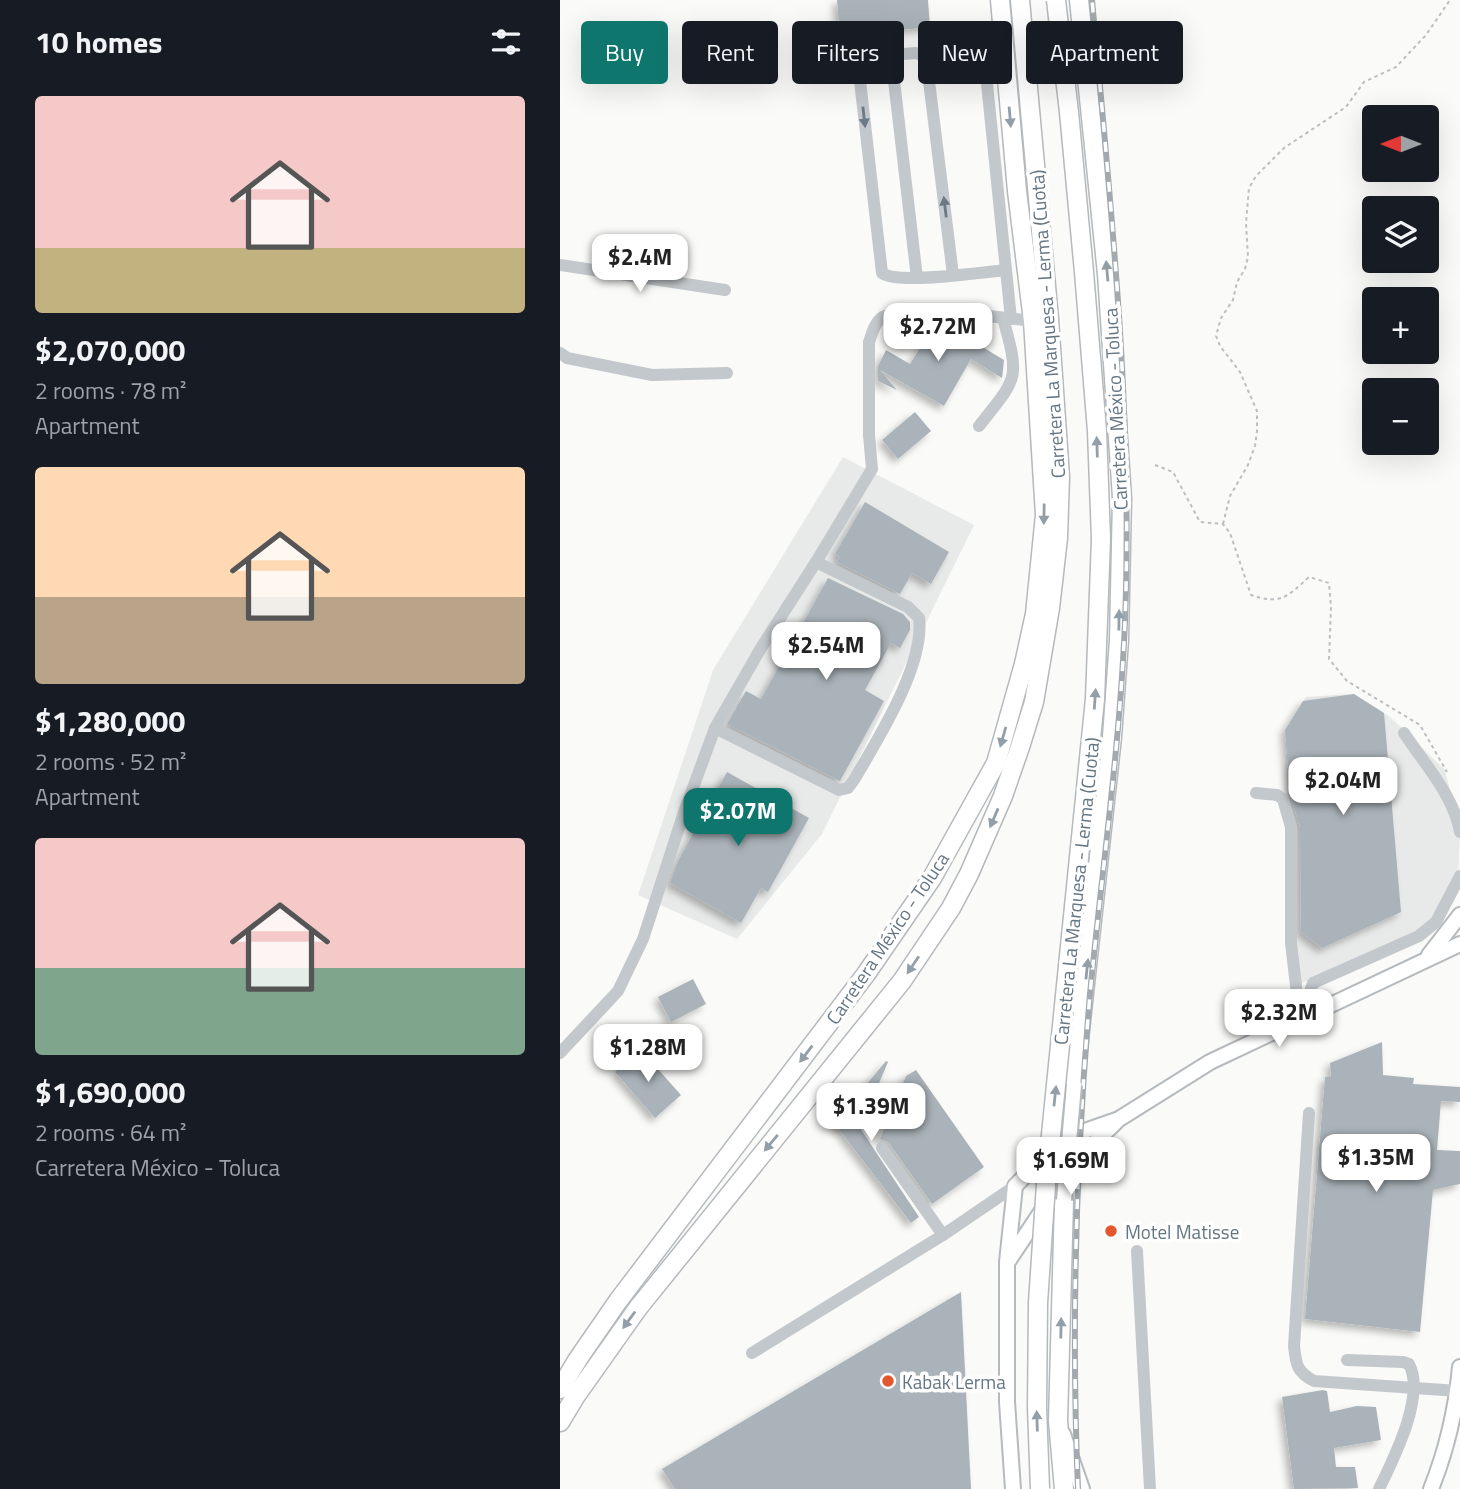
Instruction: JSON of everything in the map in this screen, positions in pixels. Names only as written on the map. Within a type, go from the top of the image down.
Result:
[{"type":"highway","name":"Carretera México - Toluca","points":[[1000,0],[1002,21]]},
{"type":"highway","name":"Carretera La Marquesa - Lerma (Cuota)","points":[[560,1422],[582,1386],[638,1308],[867,1027],[951,908],[1003,796],[1034,702],[1050,608],[1058,538],[1058,432],[1020,0]]},
{"type":"highway","name":"Carretera La Marquesa - Lerma (Cuota)","points":[[1040,1489],[1037,1407],[1038,1303],[1046,1184],[1095,699],[1101,540],[1097,430],[1084,272],[1056,0]]},
{"type":"highway","name":"Carretera México - Toluca","points":[[1074,1085],[1113,723],[1119,639],[1122,498],[1107,274],[1079,0]]},
{"type":"highway","name":"Carretera México - Toluca","points":[[560,1389],[618,1301],[866,974],[932,878],[996,763],[1035,614],[1045,515],[1033,321],[1007,84]]},
{"type":"highway","name":"Carretera México - Toluca","points":[[1064,1200],[1058,1421],[1064,1489]]},
{"type":"main road","points":[[1427,958],[1460,915]]},
{"type":"main road","points":[[1007,1262],[1073,1164],[1119,1119],[1210,1062],[1460,944]]},
{"type":"main road","name":"Carretera México - Toluca","points":[[1064,1200],[1074,1085]]},
{"type":"main road","points":[[1013,1489],[1007,1402],[1007,1262],[1015,1186],[1052,1149],[1076,1134],[1119,1119]]},
{"type":"main road","points":[[1431,1489],[1444,1457],[1453,1423],[1460,1367]]},
{"type":"main road","points":[[1058,1421],[1082,1489]]},
{"type":"street","points":[[904,54],[916,53],[926,57],[953,275]]},
{"type":"street","points":[[860,84],[881,273],[887,278],[917,278],[1006,270]]},
{"type":"street","points":[[894,84],[917,278]]},
{"type":"street","points":[[979,426],[1009,388],[1013,374],[1007,318],[1006,270],[986,84]]},
{"type":"street","points":[[561,268],[725,290]]},
{"type":"street","points":[[560,1052],[618,991],[643,939],[683,815],[715,728],[761,648],[817,562],[872,469],[869,435],[869,342],[873,328],[881,318],[892,313],[913,312],[1033,321]]},
{"type":"street","points":[[560,354],[567,358],[652,375],[727,373]]},
{"type":"street","points":[[715,728],[831,789],[848,788],[854,780],[888,720],[912,665],[920,627],[919,618],[908,607],[817,562]]},
{"type":"street","points":[[1404,733],[1438,782],[1460,832]]},
{"type":"street","points":[[1256,793],[1277,795],[1283,799],[1291,827],[1291,943],[1307,1017]]},
{"type":"street","points":[[1307,1017],[1313,983],[1419,936],[1436,922],[1460,876]]},
{"type":"street","points":[[1309,1113],[1294,1346],[1296,1362],[1302,1375],[1314,1381],[1458,1391]]},
{"type":"street","points":[[881,1148],[943,1235]]},
{"type":"street","points":[[752,1353],[943,1235],[1015,1186]]},
{"type":"street","points":[[1137,1251],[1150,1489]]},
{"type":"street","points":[[1346,1360],[1409,1364],[1412,1375],[1413,1386],[1405,1429],[1379,1489]]},
{"type":"path","points":[[1223,524],[1230,496],[1248,465],[1255,446],[1257,431],[1257,411],[1240,372],[1220,346],[1216,336],[1221,318],[1233,300],[1237,282],[1245,270],[1248,257],[1245,223],[1249,188],[1256,176],[1284,148],[1346,107],[1364,82],[1396,67],[1426,35],[1450,0]]},
{"type":"path","points":[[1154,465],[1173,472],[1200,522],[1223,524],[1230,533],[1251,595],[1270,601],[1290,594],[1309,577],[1329,583],[1329,659],[1347,681],[1420,725],[1449,775]]},
{"type":"shaded area","points":[[843,457],[974,525],[822,834],[737,939],[638,895],[713,670]]},
{"type":"shaded area","points":[[1354,694],[1390,717],[1445,770],[1460,830],[1458,883],[1431,926],[1352,965],[1296,985],[1285,730],[1306,697]]},
{"type":"building","points":[[837,0],[928,0],[930,21],[918,21],[918,28],[904,30],[904,21],[839,21]]},
{"type":"building","points":[[931,321],[941,322],[1004,360],[1002,378],[971,359],[944,406],[880,370],[897,390],[878,381],[878,366],[886,350],[910,364],[929,334],[925,331]]},
{"type":"building","points":[[915,412],[931,431],[898,459],[882,440]]},
{"type":"building","points":[[865,502],[949,552],[931,584],[912,573],[900,594],[837,562],[840,557],[835,554]]},
{"type":"building","points":[[828,578],[903,614],[910,622],[910,630],[900,648],[891,643],[865,690],[884,701],[840,781],[727,724],[746,691],[761,699]]},
{"type":"building","points":[[1354,694],[1384,713],[1401,912],[1322,948],[1301,932],[1300,827],[1290,794],[1285,730],[1303,701]]},
{"type":"building","points":[[727,772],[809,818],[768,892],[761,888],[741,923],[670,883],[677,863]]},
{"type":"building","points":[[693,979],[706,1004],[671,1022],[658,997]]},
{"type":"building","points":[[1382,1042],[1383,1075],[1414,1078],[1413,1084],[1460,1087],[1460,1102],[1441,1101],[1437,1150],[1460,1151],[1460,1184],[1433,1190],[1420,1332],[1305,1319],[1325,1077],[1331,1077],[1330,1063]]},
{"type":"building","points":[[640,1049],[681,1095],[655,1118],[615,1072]]},
{"type":"building","points":[[886,1061],[888,1062],[860,1128],[919,1217],[911,1223],[834,1123]]},
{"type":"building","points":[[916,1070],[984,1167],[932,1204],[889,1143],[880,1139],[906,1076]]},
{"type":"building","name":"Kabak Lerma","points":[[961,1292],[971,1489],[675,1489],[662,1469]]},
{"type":"building","points":[[1327,1391],[1330,1412],[1357,1406],[1376,1407],[1381,1440],[1334,1448],[1336,1467],[1355,1467],[1358,1488],[1294,1489],[1282,1397]]},
{"type":"railway","points":[[1078,1489],[1075,1303],[1081,1118],[1090,994],[1119,715],[1127,543],[1119,310],[1092,0]]},
{"type":"place","name":"Motel Matisse","points":[[1111,1231]]},
{"type":"place","name":"Kabak Lerma","points":[[888,1381]]}]
